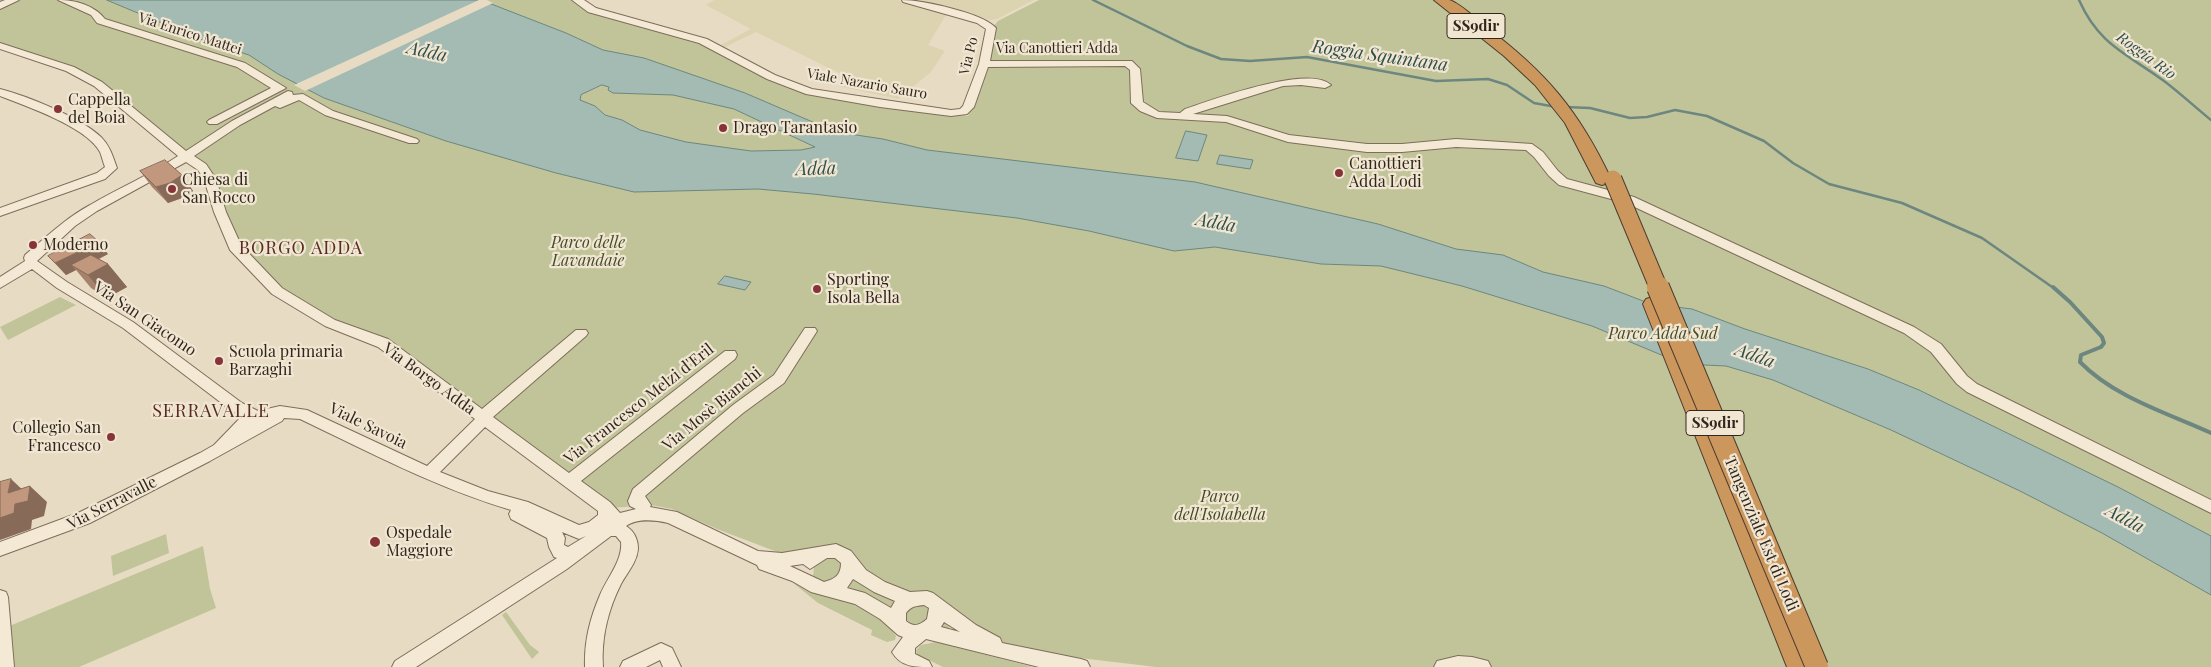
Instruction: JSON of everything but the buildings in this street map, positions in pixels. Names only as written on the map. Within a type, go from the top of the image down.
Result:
[{"type":"highway","name":"SS9dir","points":[[1441,0],[1520,55]]},
{"type":"highway","name":"SS9dir","points":[[1454,0],[1520,55],[1569,107],[1596,140],[1607,179]]},
{"type":"highway","name":"Tangenziale Est di Lodi","points":[[1607,179],[1800,667]]},
{"type":"highway","name":"Tangenziale Est di Lodi","points":[[1607,179],[1817,667]]},
{"type":"highway","points":[[1760,569],[1759,595],[1762,607],[1786,667]]},
{"type":"street","points":[[0,6],[14,0]]},
{"type":"street","name":"Via Enrico Mattei","points":[[63,0],[95,13],[101,20],[241,65],[289,93],[329,113],[413,141]]},
{"type":"street","name":"Via Po","points":[[907,0],[981,21],[990,28],[984,64],[967,109],[960,113]]},
{"type":"street","name":"Viale Nazario Sauro","points":[[581,1],[592,10],[703,41],[772,77],[810,92],[880,104],[960,113]]},
{"type":"street","points":[[0,46],[86,76],[172,146],[196,161],[206,171]]},
{"type":"street","name":"Via Canottieri Adda","points":[[984,64],[1128,63],[1135,69],[1137,101],[1140,107],[1157,115],[1181,117]]},
{"type":"street","points":[[1181,117],[1189,111],[1282,82],[1325,85]]},
{"type":"street","points":[[0,92],[50,111],[90,134],[106,152],[111,168],[104,175],[0,212]]},
{"type":"street","points":[[0,283],[32,263],[30,258],[36,251],[81,216],[187,156],[206,154],[289,93]]},
{"type":"street","points":[[213,122],[289,93]]},
{"type":"street","points":[[172,146],[185,147],[196,143],[241,116],[267,108]]},
{"type":"street","points":[[1181,117],[1227,119],[1288,138],[1367,148],[1402,148],[1456,143],[1528,147],[1538,152],[1556,177],[1563,182],[1630,200],[1908,330],[1936,348],[1962,380],[1972,388],[2211,507]]},
{"type":"street","points":[[174,165],[189,166],[206,171]]},
{"type":"street","name":"Via Borgo Adda","points":[[206,171],[220,212],[236,247],[277,291],[330,323],[382,343],[604,507],[607,513],[604,525]]},
{"type":"street","points":[[82,183],[96,182],[114,196]]},
{"type":"street","name":"Via San Giacomo","points":[[32,263],[62,285],[128,325],[237,407],[252,423]]},
{"type":"street","name":"Via Mosè Bianchi","points":[[643,505],[636,501],[638,493],[738,409],[784,374],[810,331]]},
{"type":"street","points":[[429,474],[478,428],[489,411],[581,333]]},
{"type":"street","name":"Via Francesco Melzi d'Eril","points":[[569,482],[730,355]]},
{"type":"street","name":"Viale Savoia","points":[[252,423],[292,412],[302,414],[429,474],[486,496]]},
{"type":"street","name":"Via Serravalle","points":[[0,548],[74,523],[220,448],[252,423]]},
{"type":"street","points":[[486,496],[522,507],[578,540]]},
{"type":"street","points":[[486,496],[553,533],[560,552],[564,554],[578,540]]},
{"type":"street","points":[[401,667],[538,578],[578,540],[604,525],[623,509],[643,505],[661,506],[683,522]]},
{"type":"street","points":[[604,525],[632,515],[662,514],[683,522],[770,566],[798,576],[818,586],[859,598],[880,609],[908,632],[923,632],[1017,655],[1081,667]]},
{"type":"street","points":[[594,667],[594,643],[599,618],[627,559],[629,548],[628,537],[623,531],[604,525]]},
{"type":"street","points":[[538,578],[552,562],[557,545]]},
{"type":"street","points":[[756,558],[782,560],[816,556],[835,551],[842,554],[864,578],[886,590],[910,599],[927,598],[970,630],[1017,655]]},
{"type":"street","points":[[816,556],[806,569],[806,576],[818,586],[835,586],[843,581],[850,571],[849,563]]},
{"type":"street","points":[[0,597],[5,667]]},
{"type":"street","points":[[910,599],[898,610],[897,617],[900,626],[900,650],[915,663]]},
{"type":"street","points":[[915,663],[906,651],[909,642],[937,620],[938,608]]},
{"type":"street","points":[[628,667],[657,652],[666,654],[672,667]]},
{"type":"street","points":[[1443,667],[1456,663],[1482,667]]},
{"type":"shaded area","points":[[714,0],[898,0],[946,15],[928,45],[945,51],[930,73],[898,99],[838,86],[847,77],[756,32],[725,47],[721,45],[751,29],[706,5]]},
{"type":"shaded area","points":[[915,0],[1034,0],[997,19],[990,20]]},
{"type":"green space","name":"Parco Adda Sud","points":[[0,0],[571,0],[702,42],[795,88],[879,105],[968,116],[986,64],[993,27],[998,21],[1039,0],[2211,0],[2211,667],[1156,667],[1072,657],[1017,647],[949,627],[945,633],[927,624],[908,626],[896,603],[890,608],[849,587],[820,582],[813,577],[814,566],[717,529],[672,509],[651,505],[610,508],[387,343],[333,322],[277,287],[238,246],[223,211],[216,180],[212,173],[92,75],[0,43]]},
{"type":"green space","points":[[60,297],[76,305],[8,340],[0,327]]},
{"type":"green space","points":[[166,534],[169,553],[113,576],[111,556]]},
{"type":"green space","points":[[203,546],[210,589],[216,608],[79,667],[11,667],[7,627]]},
{"type":"green space","points":[[788,575],[815,594],[845,597],[889,625],[896,636],[895,640],[887,642],[871,635],[872,630],[818,603],[787,578]]},
{"type":"green space","points":[[506,612],[530,645],[539,652],[532,659],[502,615]]},
{"type":"green space","points":[[936,642],[1033,667],[943,667],[917,654],[916,650],[921,645]]},
{"type":"water","name":"Adda","points":[[107,0],[481,0],[566,33],[603,50],[644,58],[745,93],[836,132],[883,139],[927,150],[1195,182],[1378,224],[1456,249],[1503,255],[1543,272],[1604,286],[1651,304],[1692,309],[1745,329],[1868,369],[1919,390],[2118,487],[2211,536],[2211,595],[2102,533],[2020,491],[1891,430],[1773,380],[1726,366],[1683,364],[1592,326],[1462,286],[1381,266],[1321,264],[1215,247],[1174,251],[1089,231],[1017,218],[813,194],[758,189],[634,192],[556,173],[446,141],[324,98],[278,74],[249,55],[205,41]],"holes":[[[602,85],[609,87],[608,90],[613,93],[673,95],[734,109],[815,147],[801,150],[751,151],[686,142],[640,130],[622,120],[605,115],[595,106],[580,100],[581,95]]]},
{"type":"water","points":[[1186,131],[1207,135],[1198,161],[1176,158]]},
{"type":"water","points":[[1220,155],[1253,160],[1250,169],[1217,164]]},
{"type":"water","points":[[725,276],[751,282],[745,290],[718,284]]},
{"type":"pier","points":[[479,0],[487,0],[493,3],[305,91],[294,85]]},
{"type":"waterway","name":"Roggia Squintana","points":[[1093,0],[1187,46],[1221,59],[1250,61],[1307,57],[1436,81],[1488,79],[1507,85],[1534,103],[1556,107]]},
{"type":"waterway","name":"Roggia Rio","points":[[2079,0],[2095,28],[2105,38],[2170,86],[2211,120]]},
{"type":"waterway","name":"Roggia Squintana","points":[[1565,107],[1590,108],[1630,118],[1647,117],[1675,110],[1707,116],[1764,141],[1793,163],[1829,184],[1902,203],[1982,238],[2055,289]]},
{"type":"waterway","name":"Roggia Squintana","points":[[2053,287],[2070,302],[2102,337],[2104,343],[2101,347],[2081,355],[2080,362],[2125,395],[2211,433]]},
{"type":"place","name":"Cappella del Boia","points":[[58,109]]},
{"type":"place","name":"Drago Tarantasio","points":[[723,128]]},
{"type":"place","name":"Canottieri Adda Lodi","points":[[1339,173]]},
{"type":"place","name":"Chiesa di San Rocco","points":[[172,189]]},
{"type":"place","name":"Moderno","points":[[33,245]]},
{"type":"place","name":"Sporting Isola Bella","points":[[817,289]]},
{"type":"place","name":"Scuola primaria Barzaghi","points":[[219,361]]},
{"type":"place","name":"Collegio San Francesco","points":[[111,437]]},
{"type":"place","name":"Ospedale Maggiore","points":[[375,542]]},
{"type":"district","name":"BORGO ADDA","points":[[301,248]]},
{"type":"district","name":"SERRAVALLE","points":[[211,411]]},
{"type":"park label","name":"Parco delle Lavandaie","points":[[588,252]]},
{"type":"park label","name":"Parco dell'Isolabella","points":[[1220,506]]}]
